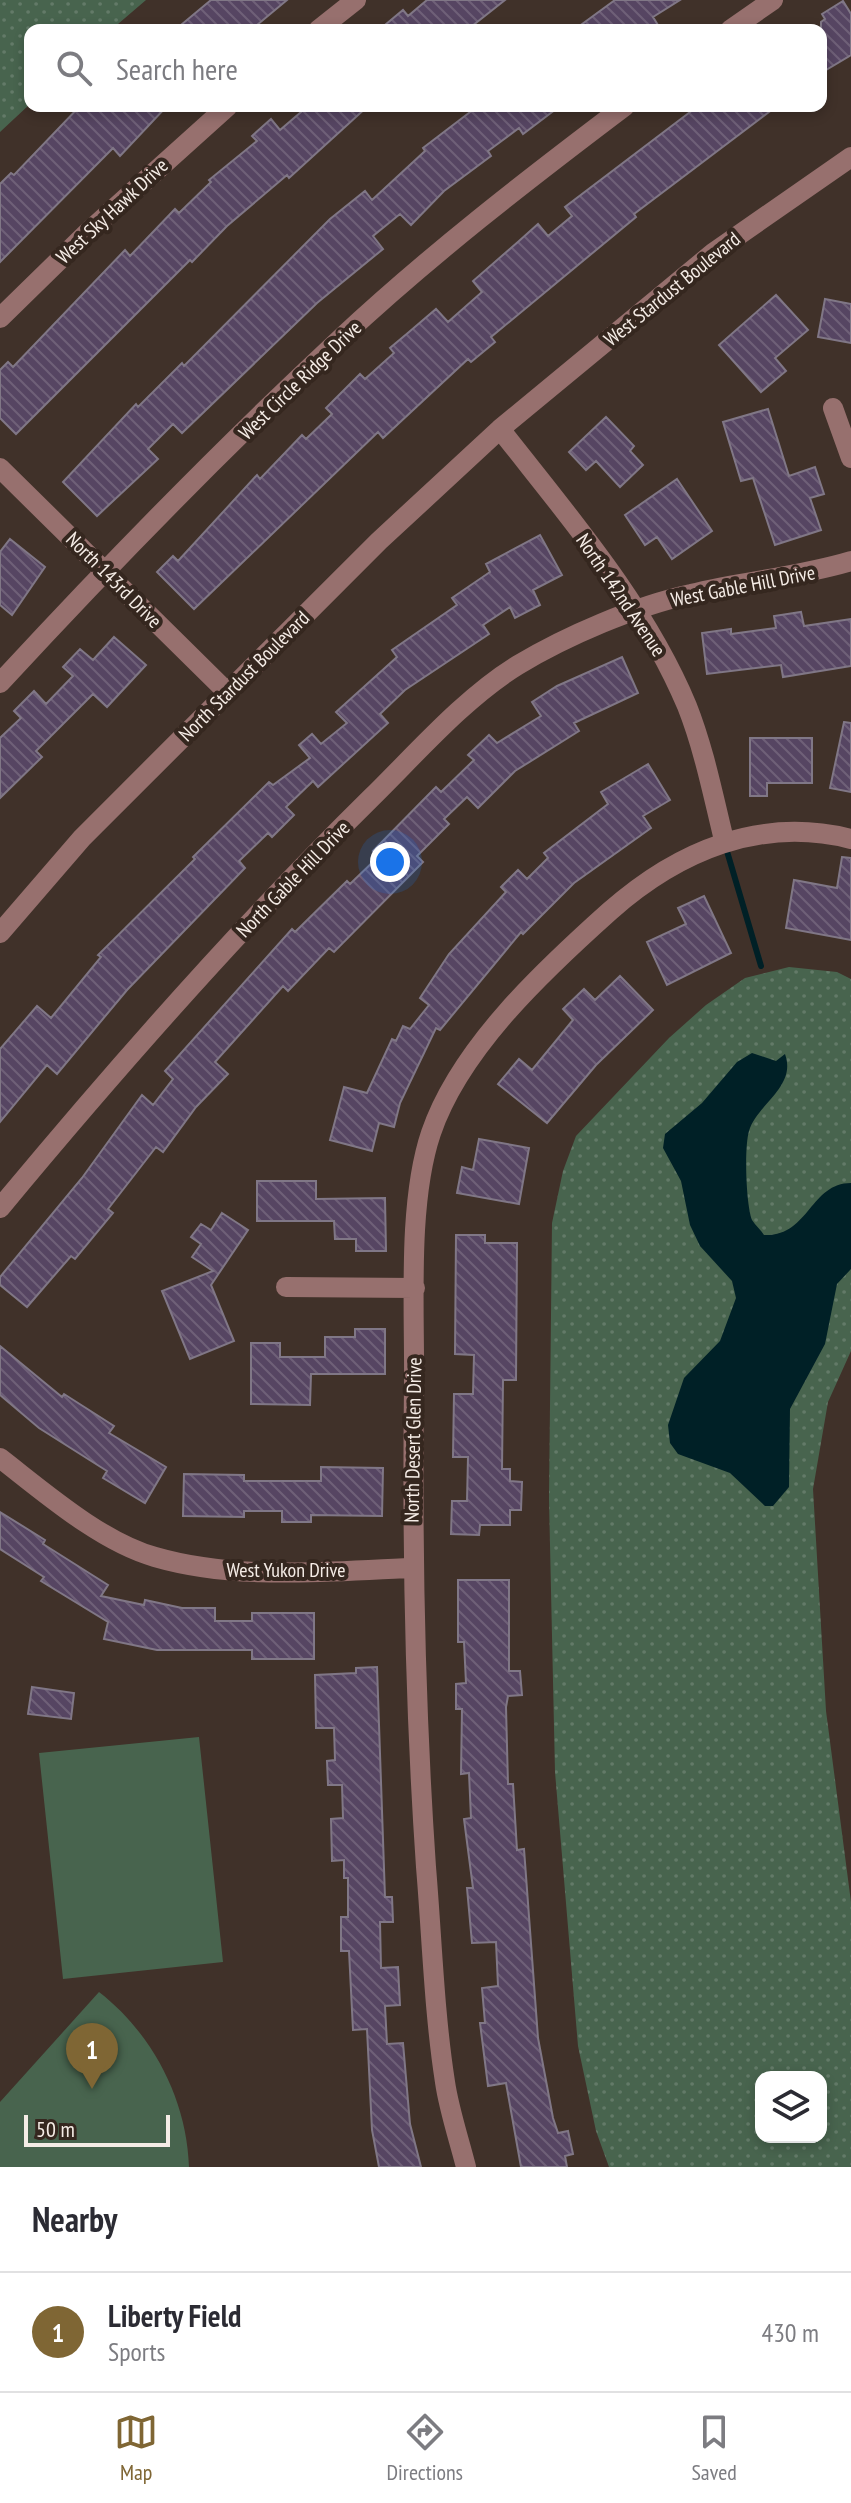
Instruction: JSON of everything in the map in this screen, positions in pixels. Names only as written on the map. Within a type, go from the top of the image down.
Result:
[{"type":"street","points":[[326,24],[356,0]]},
{"type":"street","points":[[739,24],[773,0]]},
{"type":"street","name":"West Sky Hawk Drive","points":[[0,318],[87,233],[221,112]]},
{"type":"street","name":"West Circle Ridge Drive","points":[[0,683],[104,570],[341,338],[506,196],[617,112]]},
{"type":"street","name":"West Stardust Boulevard","points":[[500,429],[713,253],[851,157]]},
{"type":"street","points":[[833,408],[851,458]]},
{"type":"street","name":"North 142nd Avenue","points":[[500,429],[635,609],[687,706],[702,748],[724,840]]},
{"type":"street","name":"North Stardust Boulevard","points":[[0,933],[82,838],[379,541],[500,429]]},
{"type":"street","name":"North 143rd Drive","points":[[0,468],[227,692]]},
{"type":"street","name":"West Gable Hill Drive","points":[[635,609],[693,593],[752,584],[851,561]]},
{"type":"street","name":"North Gable Hill Drive","points":[[0,1208],[193,985],[325,844],[450,720],[517,665],[635,609]]},
{"type":"street","points":[[724,840],[796,830],[851,839]]},
{"type":"street","name":"North Desert Glen Drive","points":[[466,2167],[445,2084],[421,1788],[412,1568],[415,1288],[420,1186],[430,1135],[451,1085],[510,1010],[638,886],[688,856],[724,840]]},
{"type":"street","points":[[286,1287],[415,1288]]},
{"type":"street","name":"West Yukon Drive","points":[[0,1458],[78,1519],[152,1556],[224,1571],[412,1568]]},
{"type":"green space","points":[[0,0],[146,0],[118,24],[24,24],[24,110],[0,132]]},
{"type":"green space","points":[[789,967],[837,972],[851,979],[851,1351],[828,1402],[813,1489],[826,1711],[851,1902],[851,2167],[609,2167],[596,2131],[578,2046],[555,1772],[549,1499],[552,1223],[563,1171],[576,1136],[669,1038],[706,1005],[745,978]]},
{"type":"green space","points":[[199,1737],[223,1962],[63,1979],[39,1753]]},
{"type":"green space","points":[[99,1992],[135,2027],[163,2069],[182,2117],[189,2167],[0,2167],[0,2102]]},
{"type":"water","points":[[752,1053],[776,1061],[785,1054],[787,1066],[781,1086],[753,1121],[749,1131],[746,1176],[753,1222],[764,1235],[779,1233],[791,1228],[826,1191],[851,1183],[851,1269],[837,1284],[825,1344],[790,1409],[789,1487],[773,1506],[765,1506],[730,1473],[678,1454],[670,1443],[668,1425],[684,1378],[720,1341],[736,1298],[732,1281],[700,1246],[690,1225],[681,1181],[663,1148],[665,1134],[702,1103],[737,1062]]},
{"type":"building","points":[[211,0],[287,0],[258,24],[182,24]]},
{"type":"building","points":[[427,0],[505,0],[475,24],[386,24],[403,10],[408,16]]},
{"type":"building","points":[[615,0],[680,0],[653,17],[657,24],[582,24]]},
{"type":"building","points":[[843,1],[851,14],[851,55],[827,69],[827,24],[821,24],[825,19],[822,14]]},
{"type":"building","points":[[74,112],[161,112],[120,156],[113,148],[0,262],[0,184],[11,173],[14,175]]},
{"type":"building","points":[[301,112],[361,112],[289,178],[287,175],[227,226],[192,262],[190,260],[16,434],[0,418],[0,370],[8,362],[13,367],[125,250],[130,256],[175,209],[179,213],[211,182],[209,180],[257,141],[252,136],[271,119],[280,130]]},
{"type":"building","points":[[470,112],[552,112],[523,134],[519,128],[488,151],[491,156],[444,191],[411,225],[400,214],[373,236],[383,249],[317,303],[182,433],[173,424],[148,449],[158,459],[97,516],[63,482],[136,404],[138,407],[182,363],[184,366],[330,219],[365,191],[372,200],[425,151],[423,148]]},
{"type":"building","points":[[690,112],[769,112],[634,214],[636,217],[491,337],[495,342],[471,362],[468,359],[383,438],[378,432],[194,609],[157,572],[173,556],[178,561],[257,475],[260,479],[302,435],[306,439],[332,414],[326,408],[360,374],[365,379],[394,353],[390,348],[436,309],[448,322],[482,292],[473,281],[538,224],[548,236],[572,216],[565,207]]},
{"type":"building","points":[[776,295],[808,330],[775,358],[786,371],[761,392],[719,345]]},
{"type":"building","points":[[825,299],[851,304],[851,343],[818,337]]},
{"type":"building","points":[[768,409],[789,476],[815,467],[824,494],[810,498],[821,530],[775,545],[753,478],[741,481],[723,422]]},
{"type":"building","points":[[606,417],[634,446],[630,451],[643,465],[620,487],[596,461],[586,470],[569,452]]},
{"type":"building","points":[[677,479],[712,531],[672,559],[657,537],[645,545],[625,515]]},
{"type":"building","points":[[540,535],[562,575],[533,590],[540,605],[515,618],[510,607],[483,625],[489,634],[405,690],[380,714],[388,723],[318,787],[313,781],[286,807],[294,815],[272,837],[268,833],[239,861],[245,868],[127,990],[57,1074],[47,1065],[0,1122],[0,1049],[37,1006],[51,1018],[101,957],[98,955],[195,859],[193,857],[269,782],[273,785],[310,758],[299,745],[312,734],[321,744],[347,723],[336,712],[397,657],[392,650],[457,605],[452,598],[490,572],[486,564]]},
{"type":"building","points":[[10,539],[45,567],[12,615],[0,605],[0,552]]},
{"type":"building","points":[[801,612],[804,626],[851,619],[851,666],[783,677],[781,665],[707,674],[702,633],[731,629],[731,634],[776,628],[774,616]]},
{"type":"building","points":[[114,637],[146,665],[107,707],[93,694],[36,751],[42,757],[0,798],[0,738],[21,718],[14,711],[34,691],[46,704],[73,676],[63,667],[80,649],[93,660]]},
{"type":"building","points":[[622,657],[638,693],[574,723],[579,731],[515,771],[478,808],[467,797],[444,819],[449,824],[417,856],[423,862],[334,952],[329,948],[288,991],[283,986],[215,1062],[228,1074],[196,1107],[163,1152],[156,1147],[108,1209],[113,1213],[75,1259],[71,1256],[27,1307],[0,1285],[0,1277],[82,1178],[142,1095],[153,1105],[173,1079],[165,1071],[292,929],[295,932],[347,881],[350,884],[379,856],[373,851],[436,787],[441,792],[474,760],[468,755],[489,735],[497,743],[541,716],[532,702],[557,686]]},
{"type":"building","points":[[844,722],[851,723],[851,792],[830,788]]},
{"type":"building","points":[[750,738],[812,738],[812,783],[767,783],[767,796],[750,796]]},
{"type":"building","points":[[648,764],[670,800],[643,816],[651,828],[574,883],[523,934],[521,932],[440,1030],[436,1028],[400,1103],[394,1127],[379,1123],[372,1151],[330,1140],[344,1087],[367,1093],[392,1039],[396,1041],[403,1026],[410,1029],[429,1005],[420,998],[449,954],[506,892],[501,887],[518,870],[527,879],[548,858],[544,853],[608,804],[601,792]]},
{"type":"building","points":[[842,857],[851,858],[851,940],[786,928],[794,880],[837,888]]},
{"type":"building","points":[[704,896],[731,953],[667,985],[647,942],[686,924],[678,908]]},
{"type":"building","points":[[620,976],[653,1010],[596,1065],[547,1123],[498,1084],[519,1059],[532,1070],[573,1020],[563,1009],[584,989],[595,1000]]},
{"type":"building","points":[[479,1139],[529,1148],[519,1204],[457,1193],[462,1167],[473,1170]]},
{"type":"building","points":[[257,1181],[316,1181],[316,1199],[385,1198],[386,1251],[356,1251],[356,1239],[335,1239],[334,1221],[257,1221]]},
{"type":"building","points":[[222,1213],[248,1230],[211,1285],[234,1341],[190,1359],[162,1291],[213,1271],[192,1257],[201,1244],[191,1237],[201,1224],[211,1230]]},
{"type":"building","points":[[456,1235],[485,1235],[485,1243],[517,1243],[516,1380],[503,1380],[502,1469],[510,1469],[510,1481],[522,1482],[521,1510],[510,1510],[510,1525],[480,1525],[479,1535],[451,1534],[452,1501],[467,1501],[468,1457],[453,1457],[454,1394],[473,1394],[474,1355],[455,1354]]},
{"type":"building","points":[[355,1329],[385,1329],[385,1374],[311,1374],[310,1405],[251,1404],[251,1343],[280,1343],[280,1357],[325,1357],[325,1337],[355,1337]]},
{"type":"building","points":[[0,1346],[62,1397],[64,1394],[114,1426],[109,1433],[166,1467],[145,1503],[103,1478],[107,1471],[39,1428],[0,1395]]},
{"type":"building","points":[[321,1467],[383,1468],[382,1516],[311,1515],[311,1522],[282,1522],[282,1511],[244,1511],[244,1517],[183,1516],[184,1474],[244,1475],[244,1481],[321,1481]]},
{"type":"building","points":[[0,1512],[45,1540],[43,1544],[108,1585],[101,1596],[144,1605],[145,1600],[182,1608],[215,1608],[215,1621],[252,1621],[252,1613],[314,1613],[314,1659],[252,1659],[252,1650],[157,1650],[104,1639],[108,1622],[41,1581],[44,1577],[0,1549]]},
{"type":"building","points":[[458,1580],[509,1580],[509,1671],[520,1671],[522,1695],[508,1696],[506,1707],[508,1784],[513,1784],[517,1850],[524,1849],[538,2038],[553,2118],[558,2133],[568,2131],[573,2154],[565,2156],[567,2167],[521,2167],[506,2083],[488,2086],[480,2023],[485,2023],[482,1988],[498,1986],[496,1942],[472,1943],[467,1888],[473,1888],[464,1819],[471,1818],[469,1773],[461,1774],[462,1709],[456,1709],[456,1684],[466,1683],[464,1642],[458,1642]]},
{"type":"building","points":[[377,1667],[385,1897],[392,1897],[393,1922],[380,1922],[381,1968],[398,1967],[400,2005],[385,2006],[387,2044],[403,2043],[410,2124],[421,2167],[379,2167],[372,2130],[367,2029],[353,2030],[349,1951],[341,1951],[341,1917],[348,1917],[348,1878],[344,1878],[344,1860],[332,1861],[331,1819],[343,1818],[342,1785],[328,1785],[327,1761],[335,1760],[334,1728],[316,1728],[315,1675],[356,1673],[356,1668]]},
{"type":"building","points":[[32,1687],[74,1693],[71,1719],[28,1714]]},
{"type":"waterway","points":[[726,848],[761,966]]},
{"type":"place","name":"Liberty Field","points":[[92,2089]]}]
